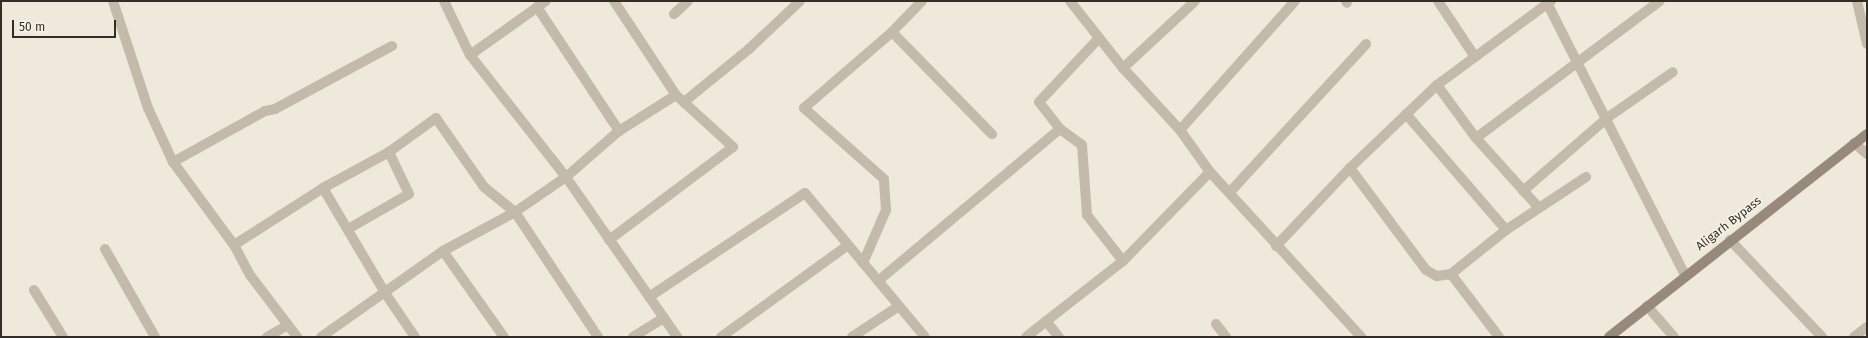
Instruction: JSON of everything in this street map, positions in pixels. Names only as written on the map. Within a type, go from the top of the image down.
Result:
[{"type":"main road","name":"Aligarh Bypass","points":[[1609,337],[1685,274],[1867,134]]},
{"type":"street","points":[[113,1],[148,108],[173,162],[234,246],[250,275],[297,337]]},
{"type":"street","points":[[444,1],[470,55],[566,177],[677,337]]},
{"type":"street","points":[[470,55],[546,1]]},
{"type":"street","points":[[609,240],[733,147],[676,95],[614,1]]},
{"type":"street","points":[[674,14],[688,1]]},
{"type":"street","points":[[684,102],[749,49],[800,1]]},
{"type":"street","points":[[863,263],[886,210],[884,179],[804,108],[892,32],[922,1]]},
{"type":"street","points":[[1071,1],[1098,39],[1180,130],[1210,172],[1230,192],[1276,246],[1361,337]]},
{"type":"street","points":[[1123,68],[1195,1]]},
{"type":"street","points":[[1180,130],[1294,1]]},
{"type":"street","points":[[1438,1],[1475,57]]},
{"type":"street","points":[[1476,138],[1660,1]]},
{"type":"street","points":[[1857,1],[1867,44]]},
{"type":"street","points":[[1276,246],[1350,168],[1437,85],[1548,2],[1685,274]]},
{"type":"street","points":[[537,7],[619,131]]},
{"type":"street","points":[[892,32],[992,134]]},
{"type":"street","points":[[1098,39],[1039,102],[1060,129],[1082,145],[1087,215],[1123,260]]},
{"type":"street","points":[[1230,192],[1366,44]]},
{"type":"street","points":[[173,162],[265,111],[275,109],[392,46]]},
{"type":"street","points":[[1522,191],[1607,118],[1673,72]]},
{"type":"street","points":[[1437,85],[1476,138],[1522,191],[1539,208]]},
{"type":"street","points":[[320,337],[443,251],[515,212],[566,177],[619,131],[676,95]]},
{"type":"street","points":[[1406,114],[1506,230]]},
{"type":"street","points":[[234,246],[323,188],[389,152],[436,118],[484,187],[515,212],[598,337]]},
{"type":"street","points":[[878,281],[1060,129]]},
{"type":"street","points":[[1854,143],[1867,154]]},
{"type":"street","points":[[348,230],[410,194],[389,152]]},
{"type":"street","points":[[1350,168],[1426,270],[1437,276],[1451,274],[1506,230],[1586,177]]},
{"type":"street","points":[[1026,337],[1123,260],[1210,172]]},
{"type":"street","points":[[323,188],[385,293],[415,337]]},
{"type":"street","points":[[649,297],[805,193],[925,337]]},
{"type":"street","points":[[1730,240],[1822,337]]},
{"type":"street","points":[[721,337],[848,245]]},
{"type":"street","points":[[105,249],[155,337]]},
{"type":"street","points":[[443,251],[504,337]]},
{"type":"street","points":[[1451,274],[1500,337]]},
{"type":"street","points":[[34,290],[63,337]]},
{"type":"street","points":[[852,337],[899,306]]},
{"type":"street","points":[[1647,306],[1674,337]]},
{"type":"street","points":[[633,337],[664,318]]},
{"type":"street","points":[[1046,321],[1059,337]]},
{"type":"street","points":[[1216,324],[1226,337]]},
{"type":"street","points":[[266,337],[288,325]]},
{"type":"street","points":[[1854,337],[1867,327]]}]
